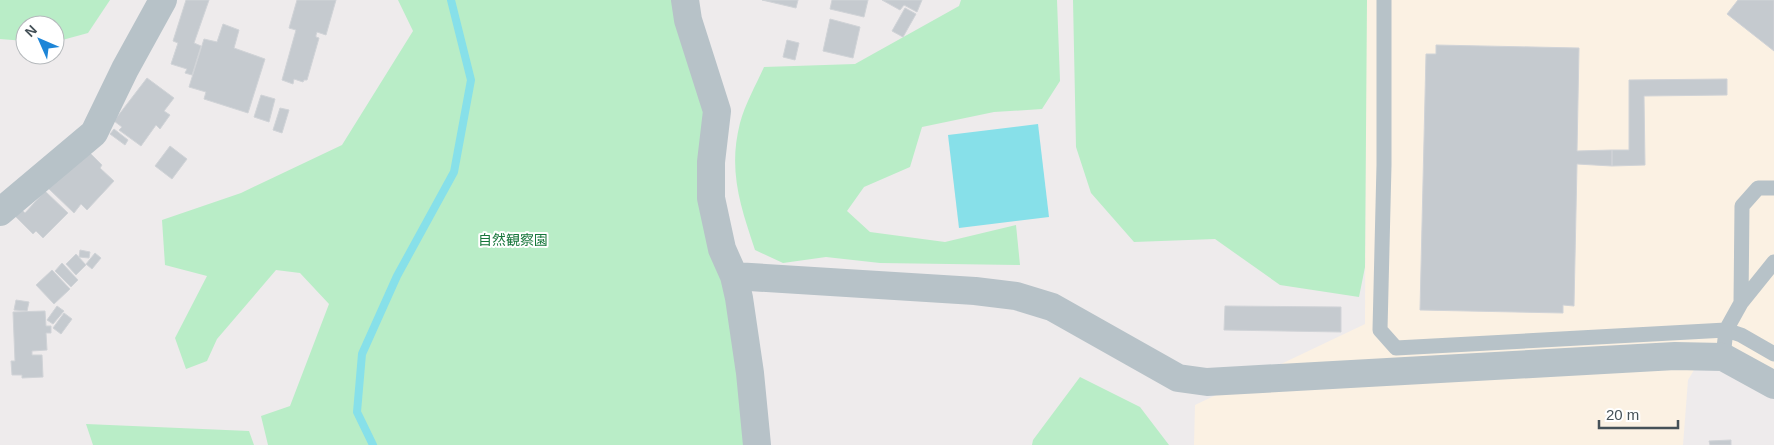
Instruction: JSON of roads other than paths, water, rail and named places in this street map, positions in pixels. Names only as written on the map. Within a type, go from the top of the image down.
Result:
[{"type":"street","points":[[0,212],[94,133],[125,70],[164,0]]},
{"type":"street","points":[[685,0],[688,20],[718,112],[712,162],[711,198],[722,249],[734,276],[750,372],[757,445]]},
{"type":"street","points":[[734,276],[975,291],[1016,296],[1052,307],[1178,378],[1207,382],[1666,356],[1723,357],[1774,385]]},
{"type":"lane","points":[[1384,0],[1384,164],[1380,330],[1396,348],[1726,330],[1741,335],[1774,354]]},
{"type":"lane","points":[[1741,303],[1742,206],[1758,188],[1774,188]]},
{"type":"lane","points":[[1723,357],[1726,330],[1741,303],[1774,262]]},
{"type":"water","points":[[1038,124],[1049,217],[959,228],[948,135]]},
{"type":"waterway","points":[[373,445],[357,412],[362,354],[397,276],[454,172],[471,80],[451,0]]},
{"type":"park label","name":"自然観察園","points":[[513,240]]}]
